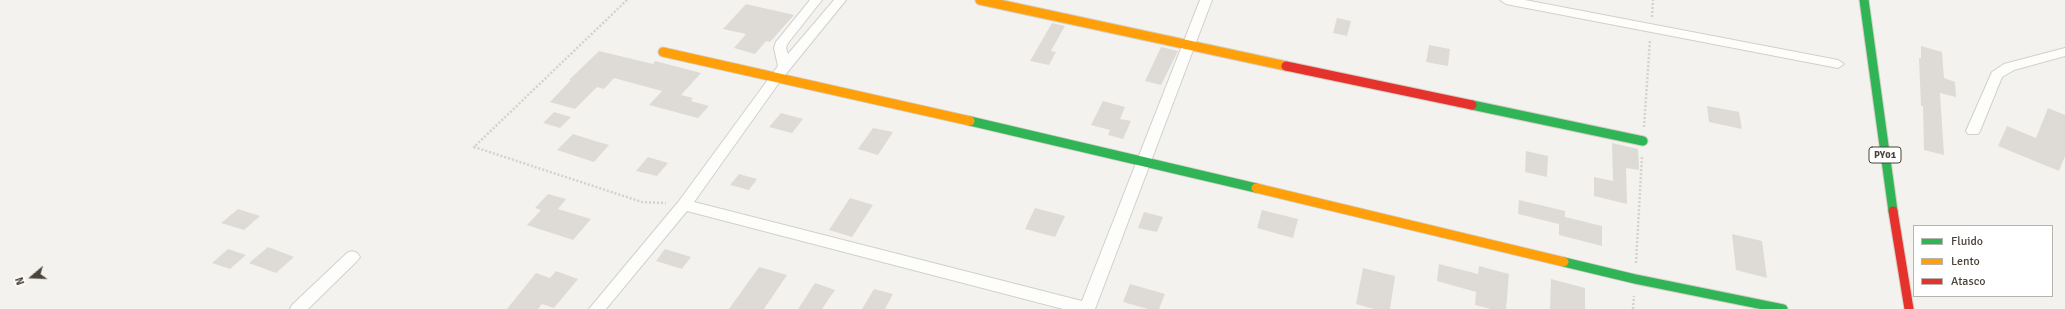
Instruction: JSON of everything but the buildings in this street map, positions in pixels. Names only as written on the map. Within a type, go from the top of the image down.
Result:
[{"type":"main road","points":[[980,0],[1189,46],[1643,141]]},
{"type":"main road","name":"PY01","points":[[1864,0],[1899,252],[1909,309]]},
{"type":"main road","points":[[663,52],[1145,161],[1635,279],[1783,309]]},
{"type":"street","points":[[786,66],[780,48],[782,42],[816,0]]},
{"type":"street","points":[[597,309],[684,205],[776,77],[840,0]]},
{"type":"street","points":[[684,205],[1087,309],[1206,0]]},
{"type":"street","points":[[1506,0],[1838,64]]},
{"type":"street","points":[[1973,131],[1997,75],[2009,67],[2065,52]]},
{"type":"street","points":[[298,309],[352,257]]},
{"type":"path","points":[[627,0],[474,147],[642,202],[684,205]]},
{"type":"traffic: fast","points":[[1864,0],[1893,211]]},
{"type":"traffic: fast","points":[[1472,105],[1643,141]]},
{"type":"traffic: fast","points":[[970,121],[1256,188]]},
{"type":"traffic: fast","points":[[1564,262],[1635,279],[1783,309]]},
{"type":"traffic: slow","points":[[980,0],[1286,66]]},
{"type":"traffic: slow","points":[[663,52],[970,121]]},
{"type":"traffic: slow","points":[[1256,188],[1564,262]]},
{"type":"traffic: jam","points":[[1286,66],[1472,105]]},
{"type":"traffic: jam","points":[[1893,211],[1909,309]]}]
